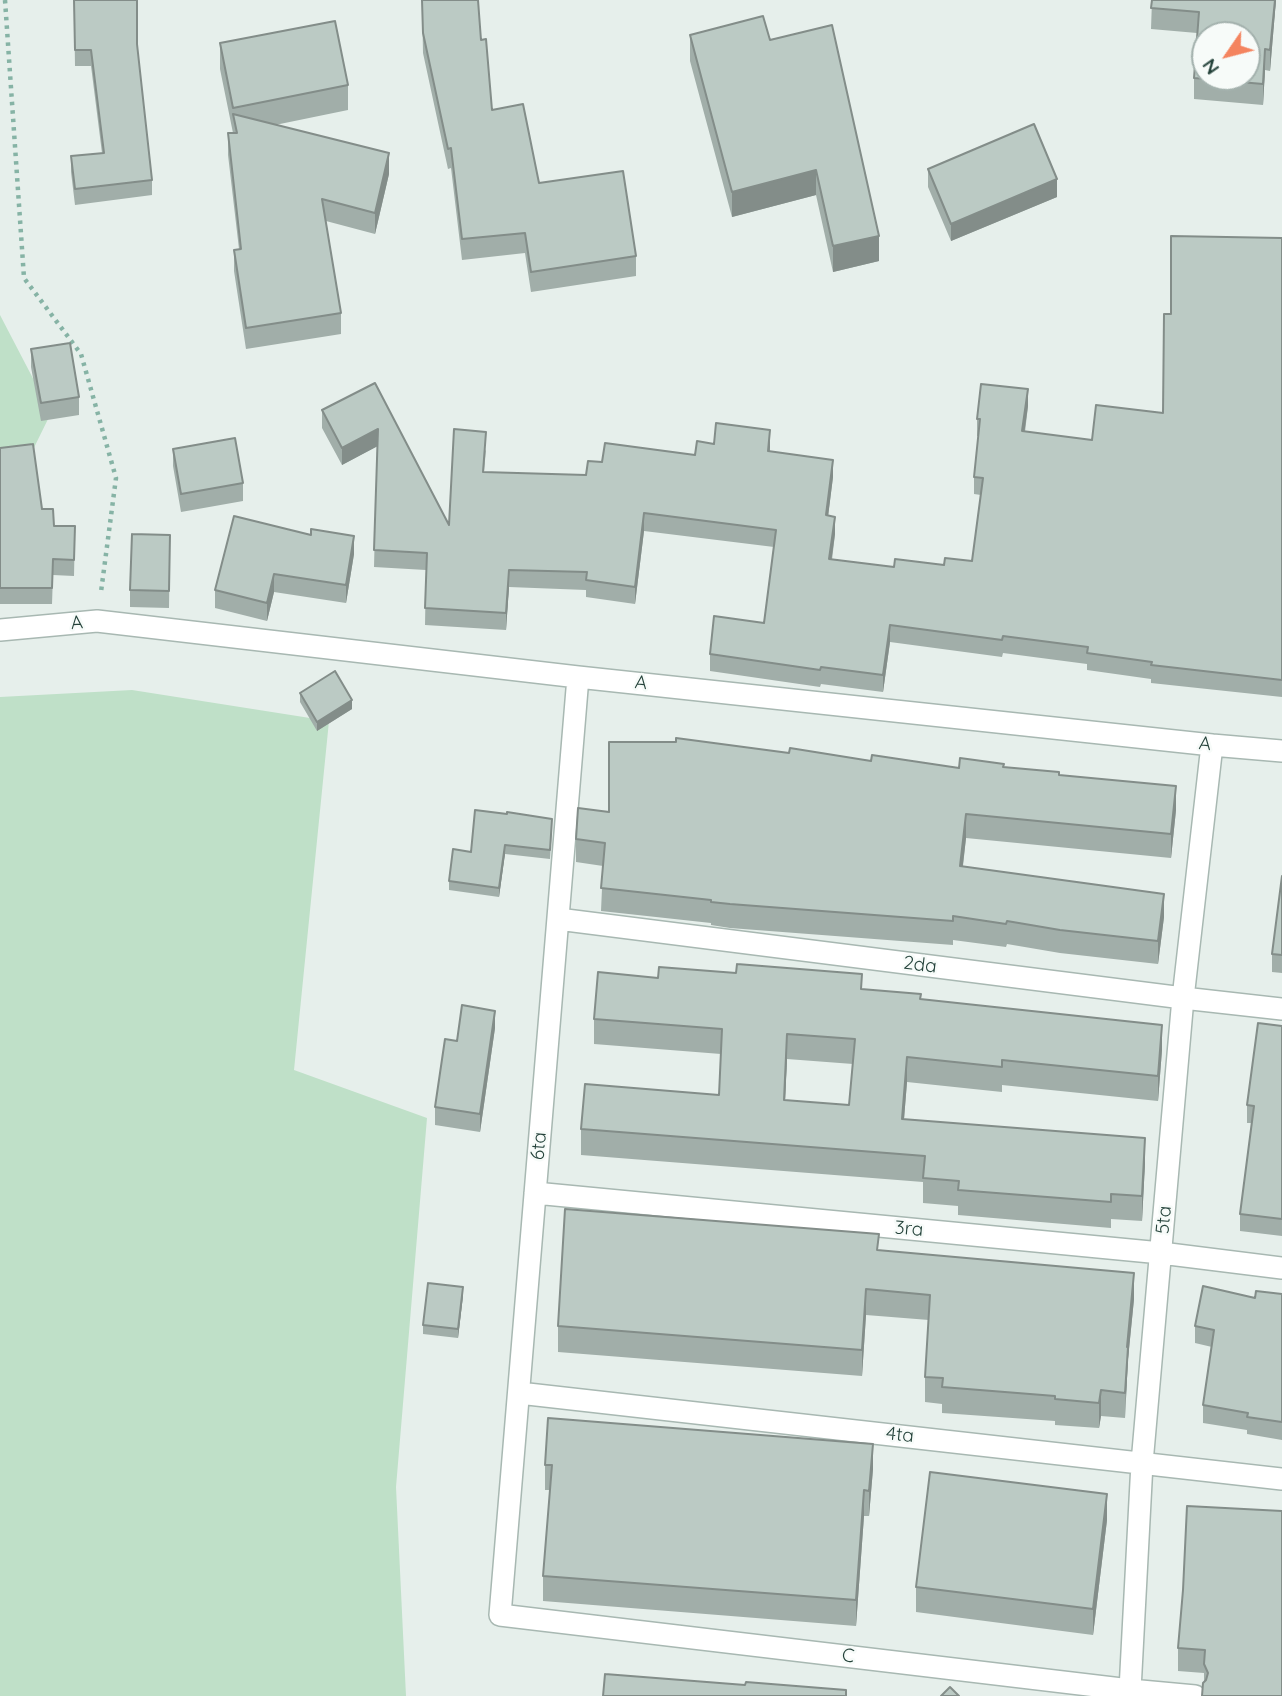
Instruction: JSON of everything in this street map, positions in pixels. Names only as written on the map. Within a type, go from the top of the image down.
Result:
[{"type":"street","name":"A","points":[[0,630],[97,621],[578,677],[1282,751]]},
{"type":"street","name":"6ta","points":[[500,1615],[578,677]]},
{"type":"street","name":"5ta","points":[[1131,1693],[1142,1462],[1183,998],[1212,745]]},
{"type":"street","name":"2da","points":[[558,919],[1282,1009]]},
{"type":"street","name":"3ra","points":[[535,1193],[1161,1253],[1282,1268]]},
{"type":"street","name":"4ta","points":[[519,1393],[1282,1479]]},
{"type":"street","name":"C","points":[[500,1615],[1131,1693],[1195,1696]]},
{"type":"path","points":[[5,0],[24,278],[80,354],[116,478],[97,621]]},
{"type":"green space","points":[[0,315],[51,413],[23,470],[0,494]]},
{"type":"green space","points":[[132,690],[329,721],[294,1070],[427,1118],[396,1487],[406,1696],[0,1696],[0,697]]},
{"type":"building","points":[[74,0],[137,0],[137,44],[152,180],[75,189],[71,156],[104,153],[91,50],[75,50]]},
{"type":"building","points":[[422,0],[478,0],[481,40],[486,39],[492,110],[523,104],[539,183],[623,171],[636,256],[531,272],[525,233],[462,239],[451,148],[448,149],[423,33]]},
{"type":"building","points":[[1152,0],[1275,0],[1270,50],[1265,49],[1263,84],[1261,21],[1198,21],[1199,12],[1151,8]]},
{"type":"building","points":[[763,16],[770,40],[832,25],[879,236],[833,246],[816,170],[732,192],[690,35]]},
{"type":"building","points":[[335,21],[348,85],[233,108],[220,43]]},
{"type":"building","points":[[233,114],[389,153],[375,213],[322,199],[341,313],[246,328],[234,250],[241,249],[228,133],[237,133]]},
{"type":"building","points":[[1034,124],[1057,179],[951,224],[928,169]]},
{"type":"building","points":[[1171,236],[1282,238],[1282,680],[1151,665],[1152,662],[1087,653],[1088,647],[1003,636],[1002,640],[890,625],[883,675],[821,667],[820,670],[710,654],[714,616],[764,623],[776,530],[644,513],[635,587],[586,580],[587,572],[509,570],[506,613],[425,608],[427,553],[374,550],[378,429],[342,448],[322,410],[375,383],[449,525],[454,429],[486,432],[483,472],[586,475],[588,461],[602,462],[605,443],[695,455],[697,441],[714,444],[716,423],[770,430],[768,451],[833,460],[826,515],[835,517],[829,559],[894,567],[895,559],[944,565],[945,558],[972,561],[983,478],[974,477],[981,384],[1028,389],[1022,431],[1092,440],[1096,405],[1163,413],[1164,314],[1171,314]]},
{"type":"building","points":[[70,343],[79,397],[41,403],[31,349]]},
{"type":"building","points":[[235,438],[243,483],[181,494],[173,449]]},
{"type":"building","points":[[33,444],[42,509],[53,509],[54,526],[75,526],[74,560],[53,559],[52,588],[0,588],[0,448]]},
{"type":"building","points":[[234,516],[311,535],[311,529],[354,536],[346,585],[274,574],[267,603],[215,590]]},
{"type":"building","points":[[132,534],[170,535],[169,591],[130,590]]},
{"type":"building","points":[[335,671],[352,700],[317,722],[300,693]]},
{"type":"building","points":[[676,738],[789,753],[790,748],[871,761],[872,755],[959,768],[960,758],[1004,764],[1003,767],[1059,772],[1059,775],[1176,786],[1171,834],[966,814],[960,866],[1164,894],[1158,941],[1007,921],[1006,924],[953,916],[953,921],[730,904],[601,888],[605,843],[576,839],[578,808],[609,812],[609,742],[676,742]]},
{"type":"building","points":[[475,810],[552,819],[550,850],[505,845],[499,888],[449,881],[453,849],[471,852]]},
{"type":"building","points":[[1282,876],[1282,955],[1272,954]]},
{"type":"building","points":[[737,964],[862,974],[861,989],[921,994],[920,999],[1162,1025],[1158,1076],[1002,1060],[1002,1067],[907,1057],[902,1119],[1145,1138],[1142,1196],[1111,1194],[1111,1202],[958,1190],[959,1181],[923,1178],[925,1156],[581,1129],[585,1084],[719,1095],[722,1029],[594,1019],[598,972],[658,978],[659,967],[736,973]],"holes":[[[787,1034],[855,1039],[849,1105],[784,1100]]]},
{"type":"building","points":[[462,1005],[495,1011],[480,1114],[435,1107],[445,1039],[457,1041]]},
{"type":"building","points":[[1258,1023],[1282,1026],[1282,1219],[1240,1214],[1254,1106],[1247,1105]]},
{"type":"building","points":[[565,1209],[879,1234],[877,1250],[1134,1273],[1125,1393],[1101,1390],[1099,1403],[1055,1399],[1055,1396],[942,1387],[943,1378],[925,1377],[930,1295],[866,1289],[862,1350],[558,1326]]},
{"type":"building","points":[[428,1283],[463,1287],[458,1329],[423,1325]]},
{"type":"building","points":[[1203,1286],[1255,1298],[1256,1291],[1282,1294],[1282,1422],[1247,1417],[1248,1413],[1203,1405],[1214,1330],[1195,1326]]},
{"type":"building","points":[[548,1418],[873,1444],[869,1491],[864,1490],[856,1600],[543,1576],[552,1465],[545,1465]]},
{"type":"building","points":[[930,1472],[1107,1494],[1093,1609],[916,1587]]},
{"type":"building","points":[[1187,1506],[1282,1511],[1282,1696],[1202,1696],[1203,1683],[1208,1673],[1204,1664],[1205,1650],[1178,1648]]},
{"type":"building","points":[[605,1674],[846,1690],[846,1696],[603,1696]]},
{"type":"building","points":[[950,1687],[959,1696],[941,1696]]}]
